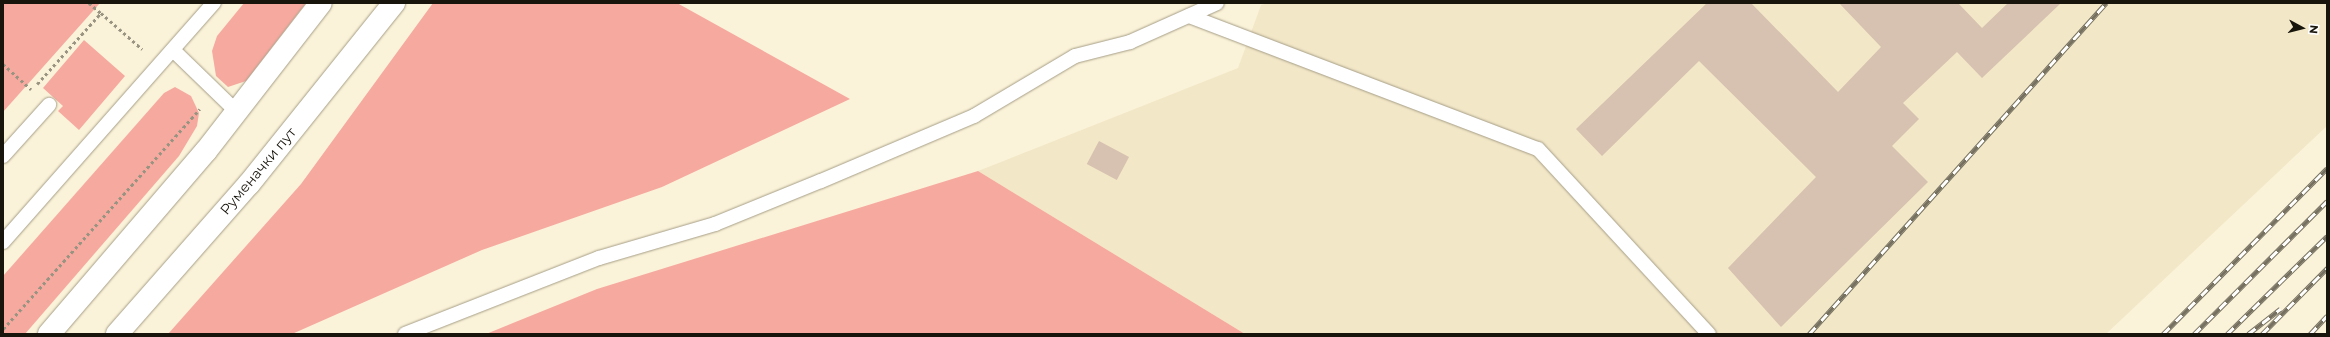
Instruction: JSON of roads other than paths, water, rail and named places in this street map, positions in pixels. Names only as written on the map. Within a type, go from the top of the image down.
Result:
[{"type":"main road","points":[[48,334],[237,112],[321,3]]},
{"type":"main road","name":"Руменачки пут","points":[[117,334],[249,184],[394,3]]},
{"type":"lane","points":[[3,242],[214,3]]},
{"type":"lane","points":[[405,334],[599,258],[715,224],[822,181],[974,116],[1075,56],[1130,42],[1217,3]]},
{"type":"lane","points":[[1189,16],[1538,149],[1709,334]]},
{"type":"lane","points":[[173,50],[237,112]]},
{"type":"lane","points":[[3,156],[49,105]]},
{"type":"railway","points":[[1809,334],[2106,3]]},
{"type":"railway","points":[[2163,334],[2327,168]]},
{"type":"railway","points":[[2194,334],[2327,201]]},
{"type":"railway","points":[[2227,334],[2327,236]]},
{"type":"railway","points":[[2262,334],[2327,268]]},
{"type":"railway","points":[[2248,334],[2280,309]]},
{"type":"railway","points":[[2310,334],[2327,316]]}]
